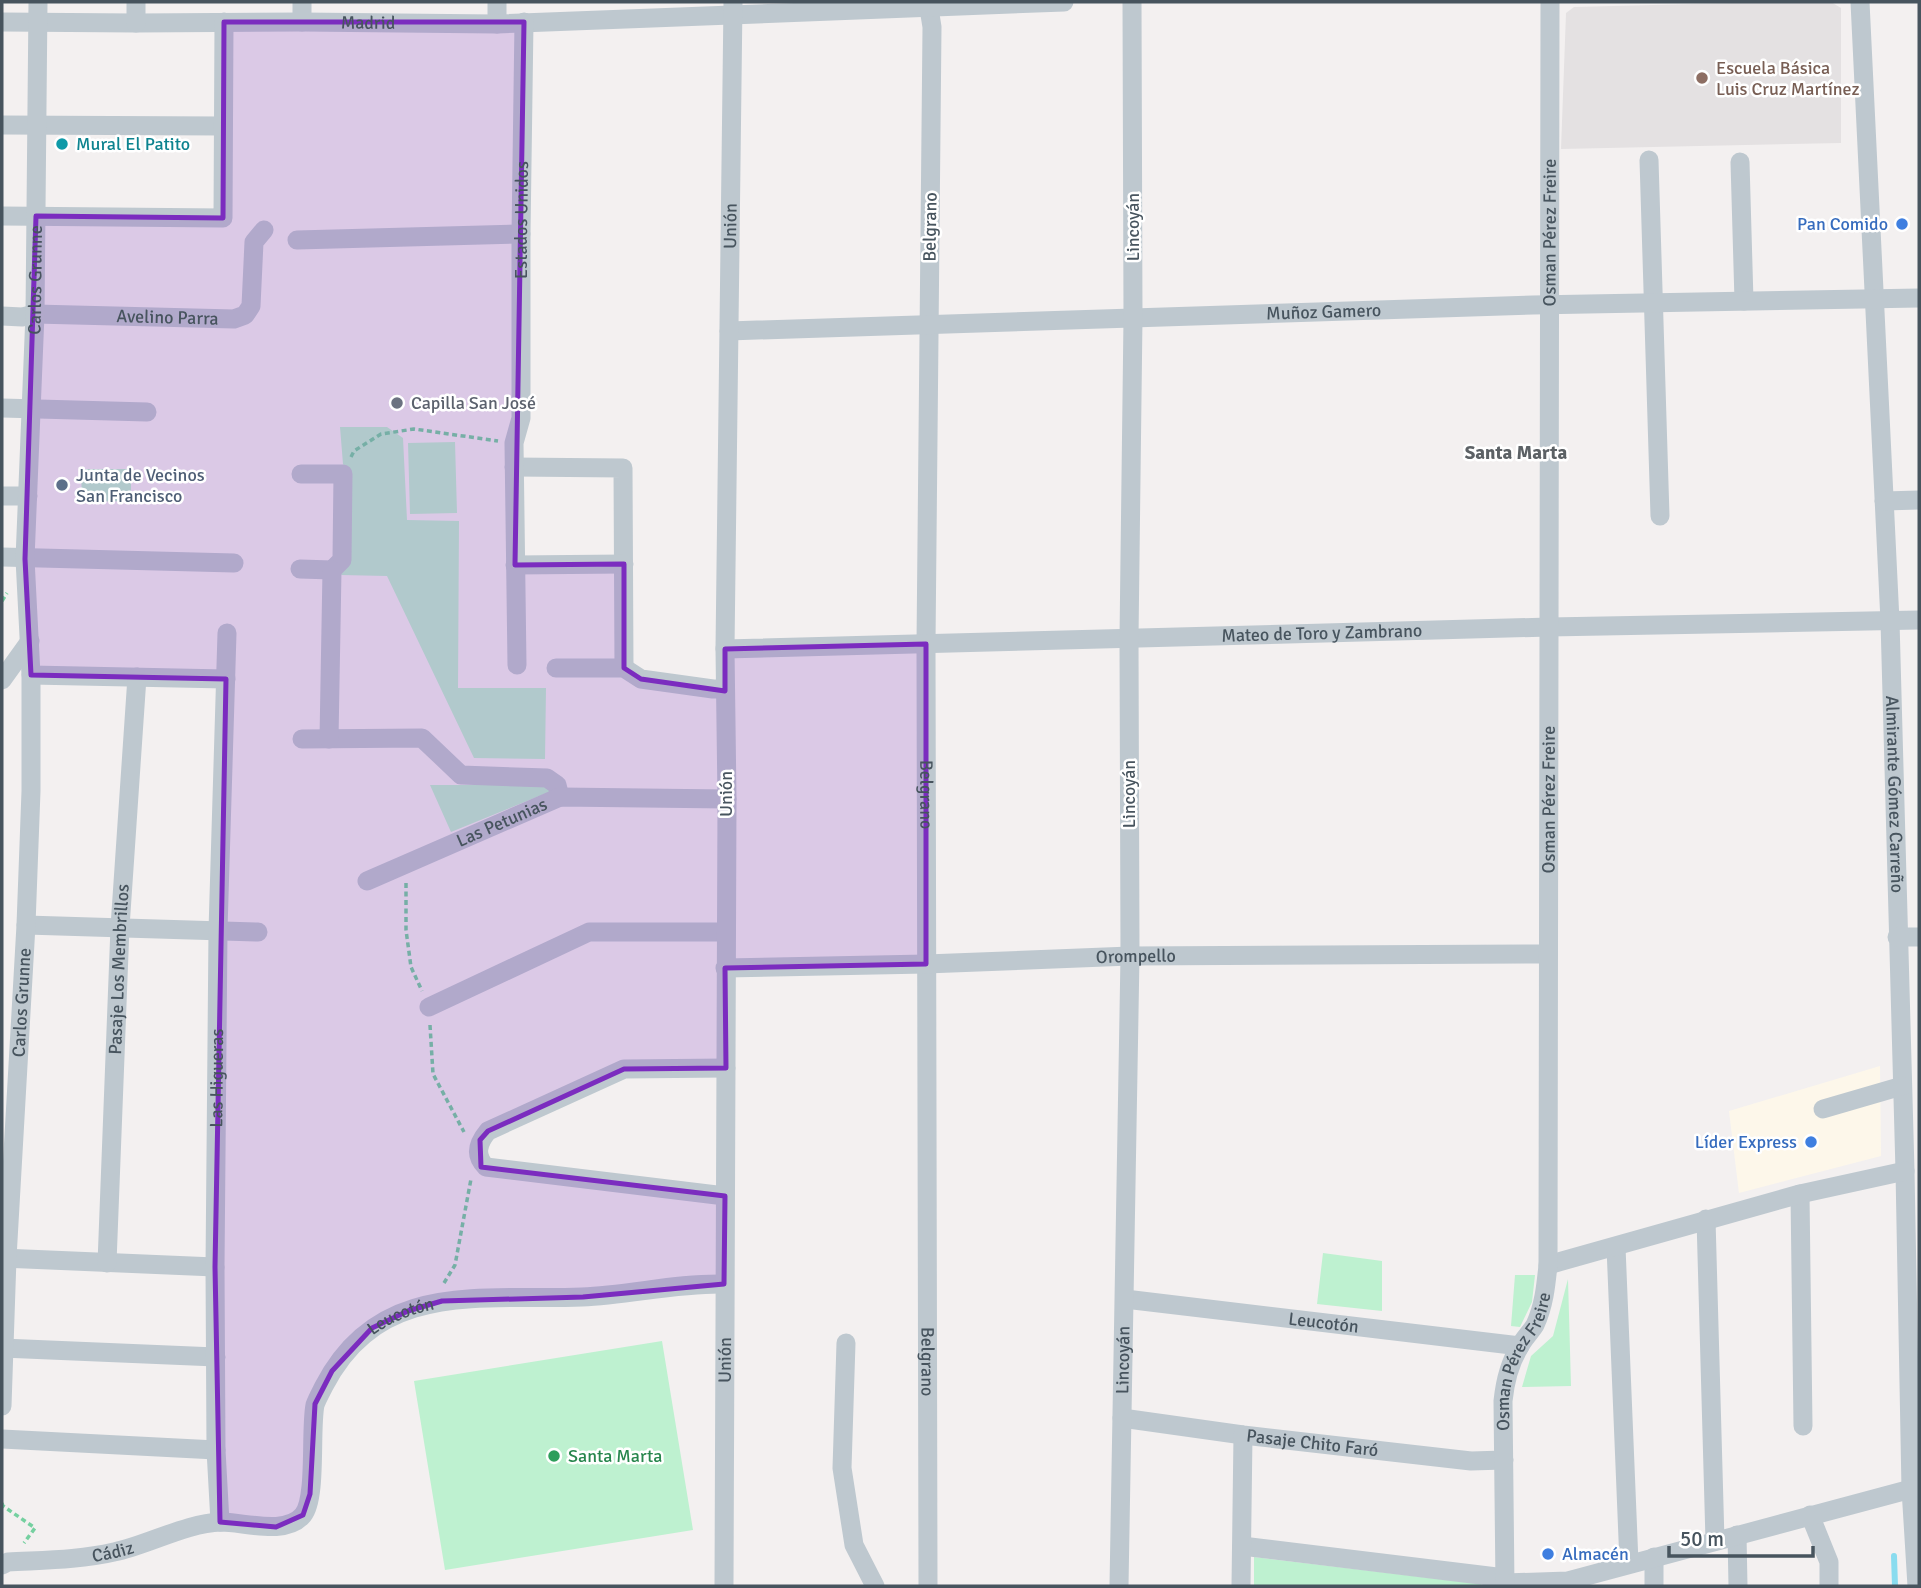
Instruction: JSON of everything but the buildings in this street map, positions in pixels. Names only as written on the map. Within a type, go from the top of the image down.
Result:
[{"type":"street","name":"Carlos Grunne","points":[[2,1406],[10,1082],[26,926],[31,791],[31,675],[25,559],[35,314],[38,2]]},
{"type":"street","points":[[136,2],[136,23]]},
{"type":"street","points":[[496,2],[496,24]]},
{"type":"street","name":"Madrid","points":[[2,22],[224,22],[302,12],[496,24],[733,8],[1064,2]]},
{"type":"street","name":"Lincoyán","points":[[1119,1586],[1130,956],[1132,2]]},
{"type":"street","name":"Osman Pérez Freire","points":[[1505,1582],[1505,1383],[1510,1366],[1534,1326],[1542,1306],[1548,1265],[1550,2]]},
{"type":"street","name":"Almirante Gómez Carreño","points":[[1860,2],[1889,621],[1902,1086],[1910,1181],[1911,1489],[1917,1586]]},
{"type":"street","name":"Belgrano","points":[[925,1585],[926,643],[932,27],[929,4]]},
{"type":"street","name":"Unión","points":[[724,1586],[727,799],[725,649],[733,8]]},
{"type":"street","points":[[2,216],[223,218],[224,22]]},
{"type":"street","name":"Estados Unidos","points":[[517,666],[514,443],[521,418],[524,22]]},
{"type":"street","points":[[2,125],[222,126]]},
{"type":"street","points":[[1648,160],[1660,516]]},
{"type":"street","points":[[1740,162],[1744,301]]},
{"type":"street","name":"Avelino Parra","points":[[2,316],[22,317],[35,314],[234,319],[245,315],[251,306],[254,242],[264,230]]},
{"type":"street","points":[[297,240],[521,233]]},
{"type":"street","name":"Muñoz Gamero","points":[[729,331],[1549,304],[1919,298]]},
{"type":"street","points":[[2,408],[147,412]]},
{"type":"street","points":[[514,467],[623,468],[624,668]]},
{"type":"street","points":[[301,474],[343,474],[342,560],[332,570],[329,739]]},
{"type":"street","points":[[2,496],[28,496]]},
{"type":"street","points":[[1884,501],[1919,500]]},
{"type":"street","points":[[2,557],[234,563]]},
{"type":"street","points":[[515,565],[624,564]]},
{"type":"street","points":[[300,569],[332,570]]},
{"type":"street","name":"Mateo de Toro y Zambrano","points":[[725,649],[1919,620]]},
{"type":"street","name":"Las Higueras","points":[[220,1522],[216,1450],[215,1267],[218,930],[227,633]]},
{"type":"street","points":[[2,680],[30,641]]},
{"type":"street","points":[[556,668],[624,668],[641,678],[725,689]]},
{"type":"street","points":[[31,675],[226,679]]},
{"type":"street","name":"Pasaje Los Membrillos","points":[[107,1263],[120,927],[137,677]]},
{"type":"street","points":[[302,739],[422,738],[461,775],[547,778],[557,785],[561,797]]},
{"type":"street","name":"Las Petunias","points":[[367,881],[561,797],[727,799]]},
{"type":"street","points":[[26,926],[258,932]]},
{"type":"street","points":[[429,1007],[589,932],[726,932]]},
{"type":"street","points":[[1897,937],[1919,937]]},
{"type":"street","name":"Orompello","points":[[725,968],[1130,956],[1548,954]]},
{"type":"street","points":[[725,1196],[486,1167],[480,1161],[479,1151],[480,1140],[488,1130],[624,1069],[726,1068]]},
{"type":"street","points":[[1823,1109],[1902,1086]]},
{"type":"street","points":[[1548,1265],[1800,1194],[1910,1181]]},
{"type":"street","points":[[1800,1194],[1802,1426]]},
{"type":"street","points":[[1706,1219],[1716,1541]]},
{"type":"street","points":[[1616,1247],[1629,1563]]},
{"type":"street","points":[[4,1258],[215,1267]]},
{"type":"street","name":"Leucotón","points":[[220,1522],[276,1527],[290,1524],[303,1515],[310,1494],[315,1404],[332,1371],[348,1350],[372,1328],[408,1311],[442,1301],[506,1296],[583,1297],[698,1283],[724,1284]]},
{"type":"street","name":"Leucotón","points":[[1125,1299],[1520,1346]]},
{"type":"street","points":[[846,1343],[842,1468],[854,1545],[874,1586]]},
{"type":"street","points":[[3,1348],[216,1357]]},
{"type":"street","name":"Pasaje Chito Faró","points":[[1122,1418],[1471,1461],[1504,1460]]},
{"type":"street","points":[[1241,1586],[1243,1435]]},
{"type":"street","points":[[2,1439],[216,1450]]},
{"type":"street","points":[[1242,1546],[1505,1582],[1568,1581],[1911,1489]]},
{"type":"street","points":[[1810,1516],[1829,1562],[1829,1586]]},
{"type":"street","name":"Cádiz","points":[[5,1564],[114,1552],[190,1528],[220,1522]]},
{"type":"street","points":[[1737,1535],[1738,1586]]},
{"type":"street","points":[[1654,1557],[1654,1586]]},
{"type":"path","points":[[354,451],[381,434],[414,429],[514,443]]},
{"type":"path","points":[[402,866],[407,887],[406,930],[411,967],[429,1007],[433,1074],[465,1133],[479,1151],[468,1192],[455,1265],[440,1289],[442,1301]]},
{"type":"path","points":[[2,1503],[36,1528],[5,1564]]},
{"type":"highlighted area","points":[[224,22],[524,22],[515,565],[624,564],[624,668],[641,679],[725,691],[725,649],[926,644],[926,964],[725,968],[726,1068],[624,1069],[488,1131],[480,1140],[481,1167],[725,1196],[724,1284],[583,1297],[442,1301],[408,1311],[372,1328],[332,1371],[315,1404],[310,1494],[303,1515],[276,1527],[220,1522],[215,1267],[226,679],[31,675],[25,559],[36,216],[223,218]]},
{"type":"shaded area","name":"Escuela Básica Luis Cruz Martínez","points":[[1831,2],[1841,8],[1841,143],[1561,149],[1566,13],[1574,7]]},
{"type":"shaded area","points":[[1880,1066],[1881,1156],[1739,1193],[1729,1111]]},
{"type":"green space","points":[[340,427],[387,427],[403,438],[407,520],[459,521],[458,688],[546,688],[545,759],[474,758],[387,576],[341,575],[349,558],[350,476],[343,464]]},
{"type":"green space","points":[[455,442],[457,513],[410,514],[408,443]]},
{"type":"green space","points":[[81,469],[131,469],[131,501],[82,502]]},
{"type":"green space","points":[[430,785],[549,785],[549,792],[451,832]]},
{"type":"green space","points":[[1323,1253],[1382,1261],[1382,1311],[1317,1304]]},
{"type":"green space","points":[[1515,1275],[1535,1275],[1532,1302],[1520,1327],[1511,1326]]},
{"type":"green space","points":[[1568,1279],[1571,1386],[1522,1387],[1531,1356],[1553,1336]]},
{"type":"green space","name":"Santa Marta","points":[[662,1341],[693,1530],[445,1570],[414,1381]]},
{"type":"green space","points":[[1254,1557],[1481,1584],[1481,1586],[1254,1586]]},
{"type":"waterway","points":[[1894,1556],[1895,1586]]},
{"type":"place","name":"Escuela Básica Luis Cruz Martínez","points":[[1702,78]]},
{"type":"place","name":"Mural El Patito","points":[[62,144]]},
{"type":"place","name":"Pan Comido","points":[[1902,224]]},
{"type":"place","name":"Capilla San José","points":[[397,403]]},
{"type":"place","name":"Junta de Vecinos San Francisco","points":[[62,485]]},
{"type":"place","name":"Líder Express","points":[[1811,1142]]},
{"type":"place","name":"Santa Marta","points":[[554,1456]]},
{"type":"place","name":"Almacén","points":[[1548,1554]]},
{"type":"district","name":"Santa Marta","points":[[1516,453]]}]
